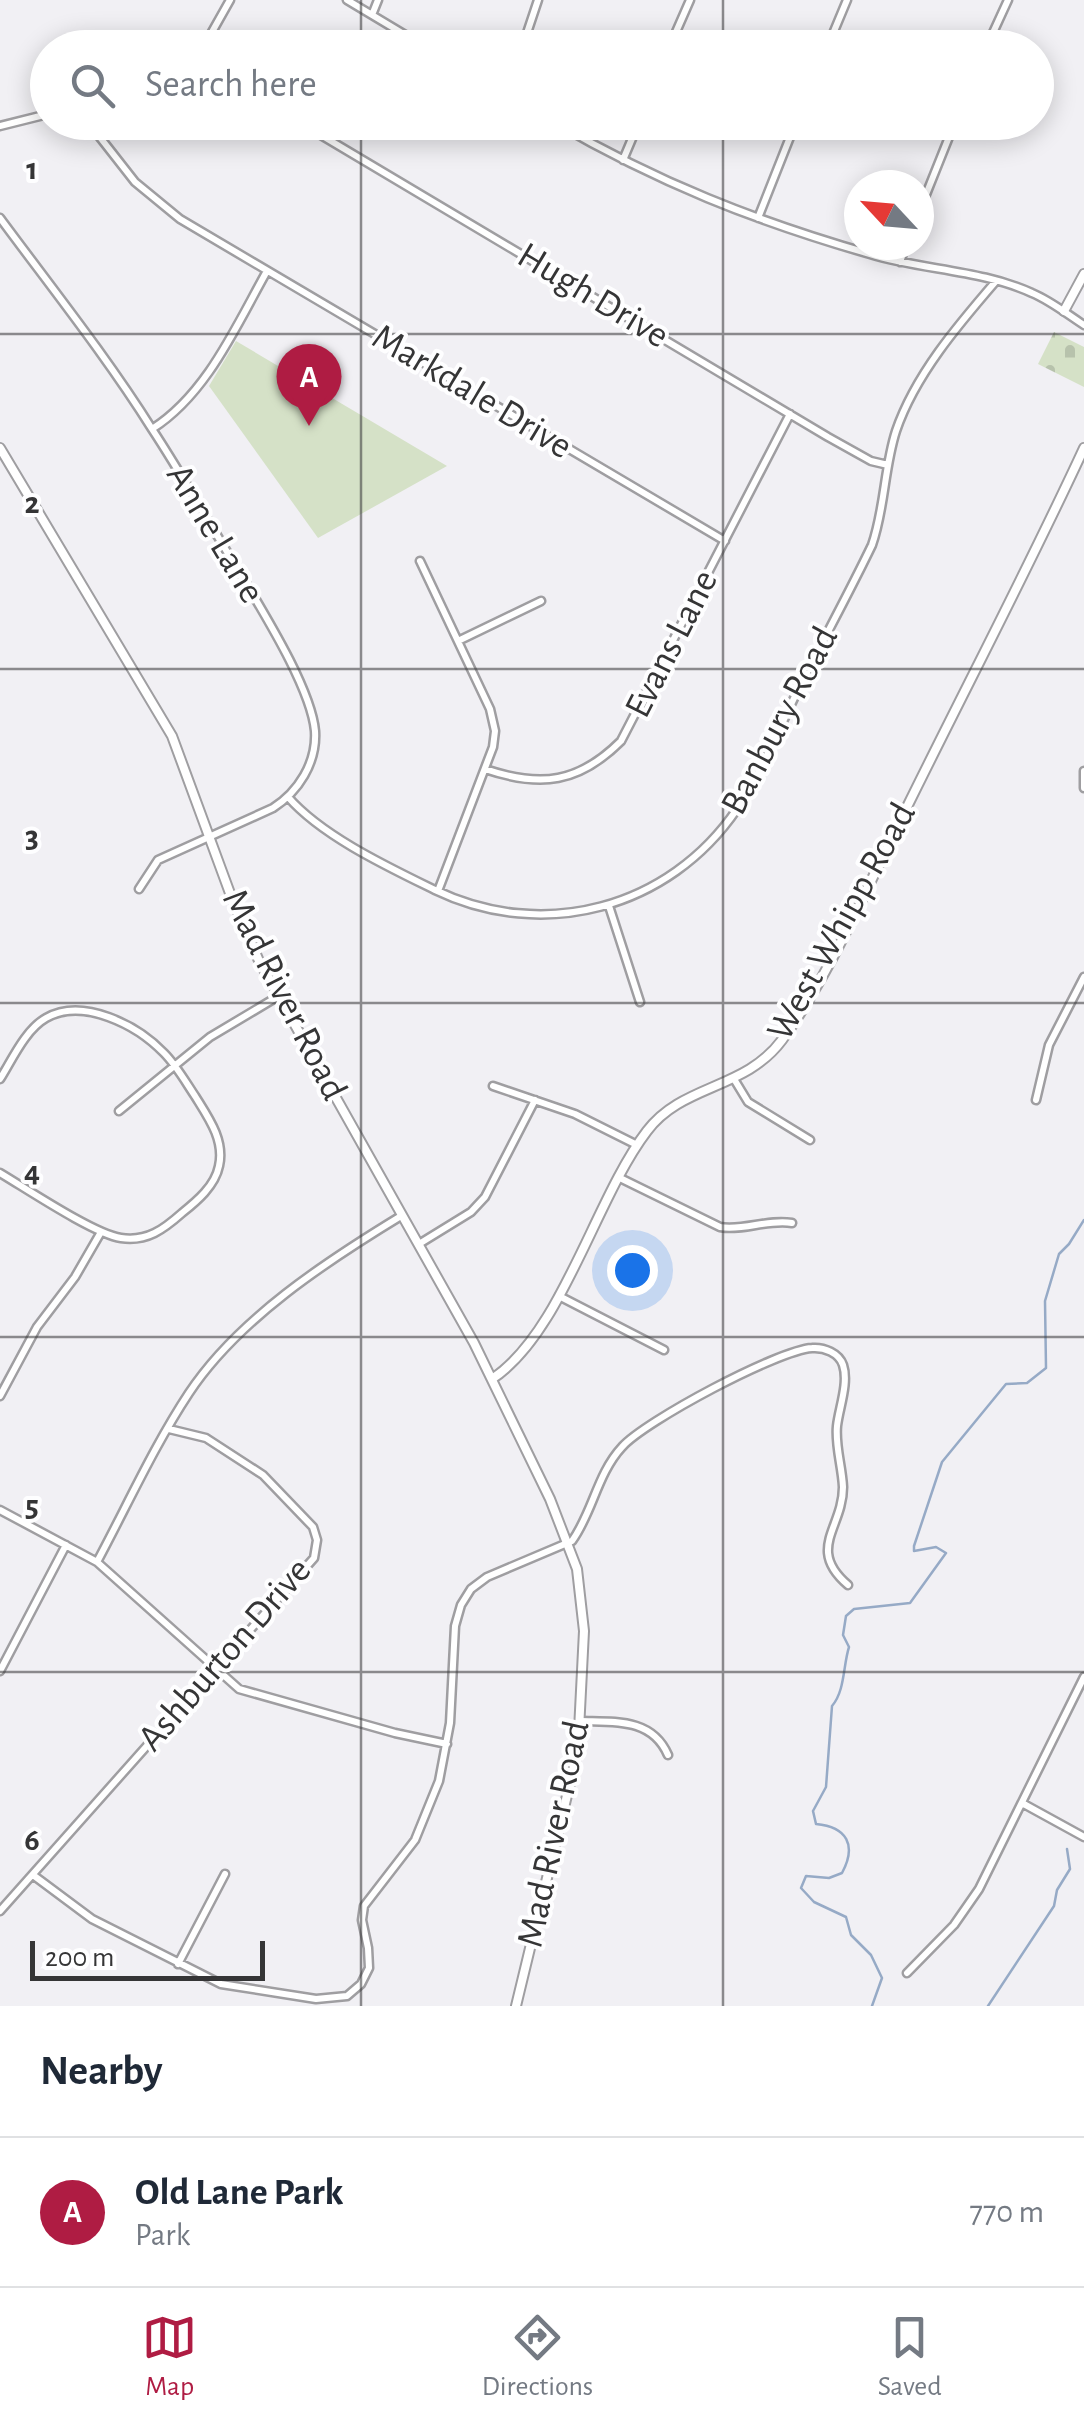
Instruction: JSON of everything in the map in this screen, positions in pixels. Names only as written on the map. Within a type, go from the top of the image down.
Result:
[{"type":"street","points":[[212,30],[230,0]]},
{"type":"street","points":[[347,0],[397,30]]},
{"type":"street","points":[[372,15],[378,0]]},
{"type":"street","points":[[528,30],[538,0]]},
{"type":"street","points":[[677,30],[690,0]]},
{"type":"street","points":[[834,30],[847,0]]},
{"type":"street","points":[[994,30],[1008,0]]},
{"type":"street","points":[[0,126],[30,118]]},
{"type":"street","name":"Markdale Drive","points":[[102,140],[154,200],[267,271],[725,541]]},
{"type":"street","name":"Hugh Drive","points":[[329,140],[872,462],[888,464]]},
{"type":"street","points":[[587,140],[699,197],[900,262],[1034,293],[1084,325]]},
{"type":"street","points":[[623,160],[632,140]]},
{"type":"street","points":[[758,218],[789,140]]},
{"type":"street","points":[[934,174],[948,140]]},
{"type":"street","name":"Anne Lane","points":[[0,218],[152,429],[254,598],[312,717],[312,757],[305,775],[288,797]]},
{"type":"street","points":[[152,429],[174,416],[193,396],[267,271]]},
{"type":"street","points":[[1064,311],[1084,274]]},
{"type":"street","name":"Banbury Road","points":[[288,797],[325,829],[438,891],[473,905],[514,914],[554,916],[609,906],[654,887],[686,866],[738,808],[872,545],[896,432],[914,394],[956,330],[996,282]]},
{"type":"street","name":"Evans Lane","points":[[485,768],[520,780],[560,778],[608,754],[630,727],[790,414]]},
{"type":"street","name":"Mad River Road","points":[[0,448],[172,736],[231,896],[277,998],[492,1379],[568,1543],[583,1606],[581,1721],[572,1781],[516,2006]]},
{"type":"street","name":"West Whipp Road","points":[[492,1379],[529,1342],[558,1296],[637,1145],[656,1121],[675,1104],[734,1080],[769,1055],[815,985],[1083,454]]},
{"type":"street","points":[[420,562],[494,721],[494,740],[485,768],[438,891]]},
{"type":"street","points":[[458,641],[541,601]]},
{"type":"street","points":[[1084,771],[1084,788]]},
{"type":"street","points":[[139,889],[158,860],[273,808],[288,797]]},
{"type":"street","points":[[609,906],[640,1002]]},
{"type":"street","points":[[1036,1100],[1050,1045],[1084,977]]},
{"type":"street","points":[[119,1110],[210,1036],[277,998]]},
{"type":"street","points":[[0,1079],[36,1025],[54,1015],[92,1014],[122,1023],[152,1041],[174,1064],[219,1140],[220,1164],[202,1195],[158,1232],[134,1240],[102,1231],[0,1173]]},
{"type":"street","points":[[734,1080],[748,1102],[810,1140]]},
{"type":"street","points":[[493,1086],[575,1114],[637,1145]]},
{"type":"street","points":[[419,1244],[471,1212],[485,1198],[535,1100]]},
{"type":"street","points":[[620,1178],[720,1226],[792,1222]]},
{"type":"street","points":[[96,1562],[190,1391],[236,1339],[323,1266],[402,1216]]},
{"type":"street","points":[[0,1396],[37,1328],[76,1278],[102,1231]]},
{"type":"street","points":[[558,1296],[664,1350]]},
{"type":"street","points":[[33,1875],[92,1919],[178,1964],[237,1988],[338,1999],[361,1984],[369,1968],[362,1920],[365,1904],[414,1840],[440,1781],[448,1744],[455,1626],[465,1597],[487,1577],[568,1543],[580,1529],[614,1457],[636,1434],[778,1357],[806,1348],[822,1348],[836,1355],[844,1371],[836,1429],[842,1493],[827,1546],[834,1570],[848,1585]]},
{"type":"street","name":"Ashburton Drive","points":[[0,1911],[310,1565],[316,1549],[316,1534],[300,1511],[254,1468],[206,1438],[168,1429]]},
{"type":"street","points":[[0,1510],[96,1562],[216,1670],[248,1693],[448,1744]]},
{"type":"street","points":[[0,1671],[66,1545]]},
{"type":"street","points":[[907,1973],[964,1912],[1084,1677]]},
{"type":"street","points":[[581,1721],[643,1727],[658,1739],[668,1755]]},
{"type":"street","points":[[1022,1803],[1084,1837]]},
{"type":"street","points":[[178,1964],[225,1874]]},
{"type":"green space","points":[[1054,332],[1084,347],[1084,387],[1038,364]]},
{"type":"green space","points":[[236,341],[447,466],[318,538],[209,386]]},
{"type":"waterway","points":[[872,2006],[882,1978],[871,1955],[851,1935],[846,1917],[814,1902],[801,1888],[806,1876],[829,1878],[842,1873],[849,1854],[842,1833],[816,1824],[813,1811],[826,1787],[832,1706],[842,1686],[849,1647],[843,1635],[846,1616],[854,1609],[910,1603],[946,1553],[936,1547],[914,1551],[942,1462],[1006,1384],[1027,1383],[1046,1368],[1045,1301],[1059,1254],[1084,1220]]},
{"type":"waterway","points":[[988,2006],[1054,1906],[1057,1890],[1070,1869],[1067,1849]]},
{"type":"place","name":"Old Lane Park","points":[[309,426]]}]
